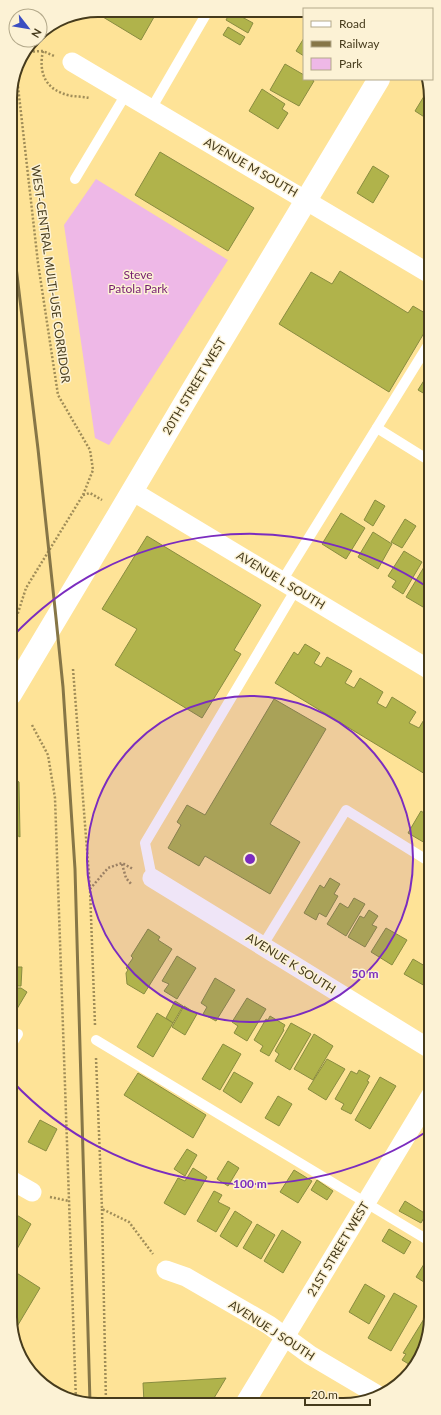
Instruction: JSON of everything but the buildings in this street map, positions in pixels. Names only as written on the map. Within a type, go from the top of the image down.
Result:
[{"type":"main road","name":"20TH STREET WEST","points":[[17,684],[378,80]]},
{"type":"street","name":"AVENUE M SOUTH","points":[[72,62],[424,270]]},
{"type":"street","name":"AVENUE L SOUTH","points":[[132,491],[424,666]]},
{"type":"street","name":"AVENUE K SOUTH","points":[[152,878],[424,1045]]},
{"type":"street","name":"21ST STREET WEST","points":[[248,1398],[286,1338],[424,1107]]},
{"type":"street","points":[[17,1183],[32,1192]]},
{"type":"street","name":"AVENUE J SOUTH","points":[[166,1270],[186,1277],[268,1325],[310,1355],[373,1392]]},
{"type":"lane","points":[[151,109],[205,17]]},
{"type":"lane","points":[[75,179],[126,94]]},
{"type":"lane","points":[[152,878],[145,843],[377,428],[424,352]]},
{"type":"lane","points":[[377,428],[424,457]]},
{"type":"lane","points":[[263,945],[346,810],[424,858]]},
{"type":"lane","points":[[96,1040],[424,1238]]},
{"type":"path","points":[[32,52],[43,52],[41,61],[42,73],[51,87],[62,94],[90,98]]},
{"type":"path","name":"WEST-CENTRAL MULTI-USE CORRIDOR","points":[[17,616],[26,588],[83,495],[93,470],[90,450],[58,395],[38,263],[18,88]]},
{"type":"path","points":[[73,669],[90,889]]},
{"type":"path","points":[[32,725],[48,755],[54,798],[76,1395]]},
{"type":"path","points":[[122,863],[126,878],[133,886]]},
{"type":"path","points":[[102,1210],[106,1398]]},
{"type":"green space","name":"Steve Patola Park","points":[[96,179],[228,260],[109,445],[95,438],[64,225]]},
{"type":"railway","points":[[17,275],[38,449],[63,687],[75,869],[90,1397]]}]
